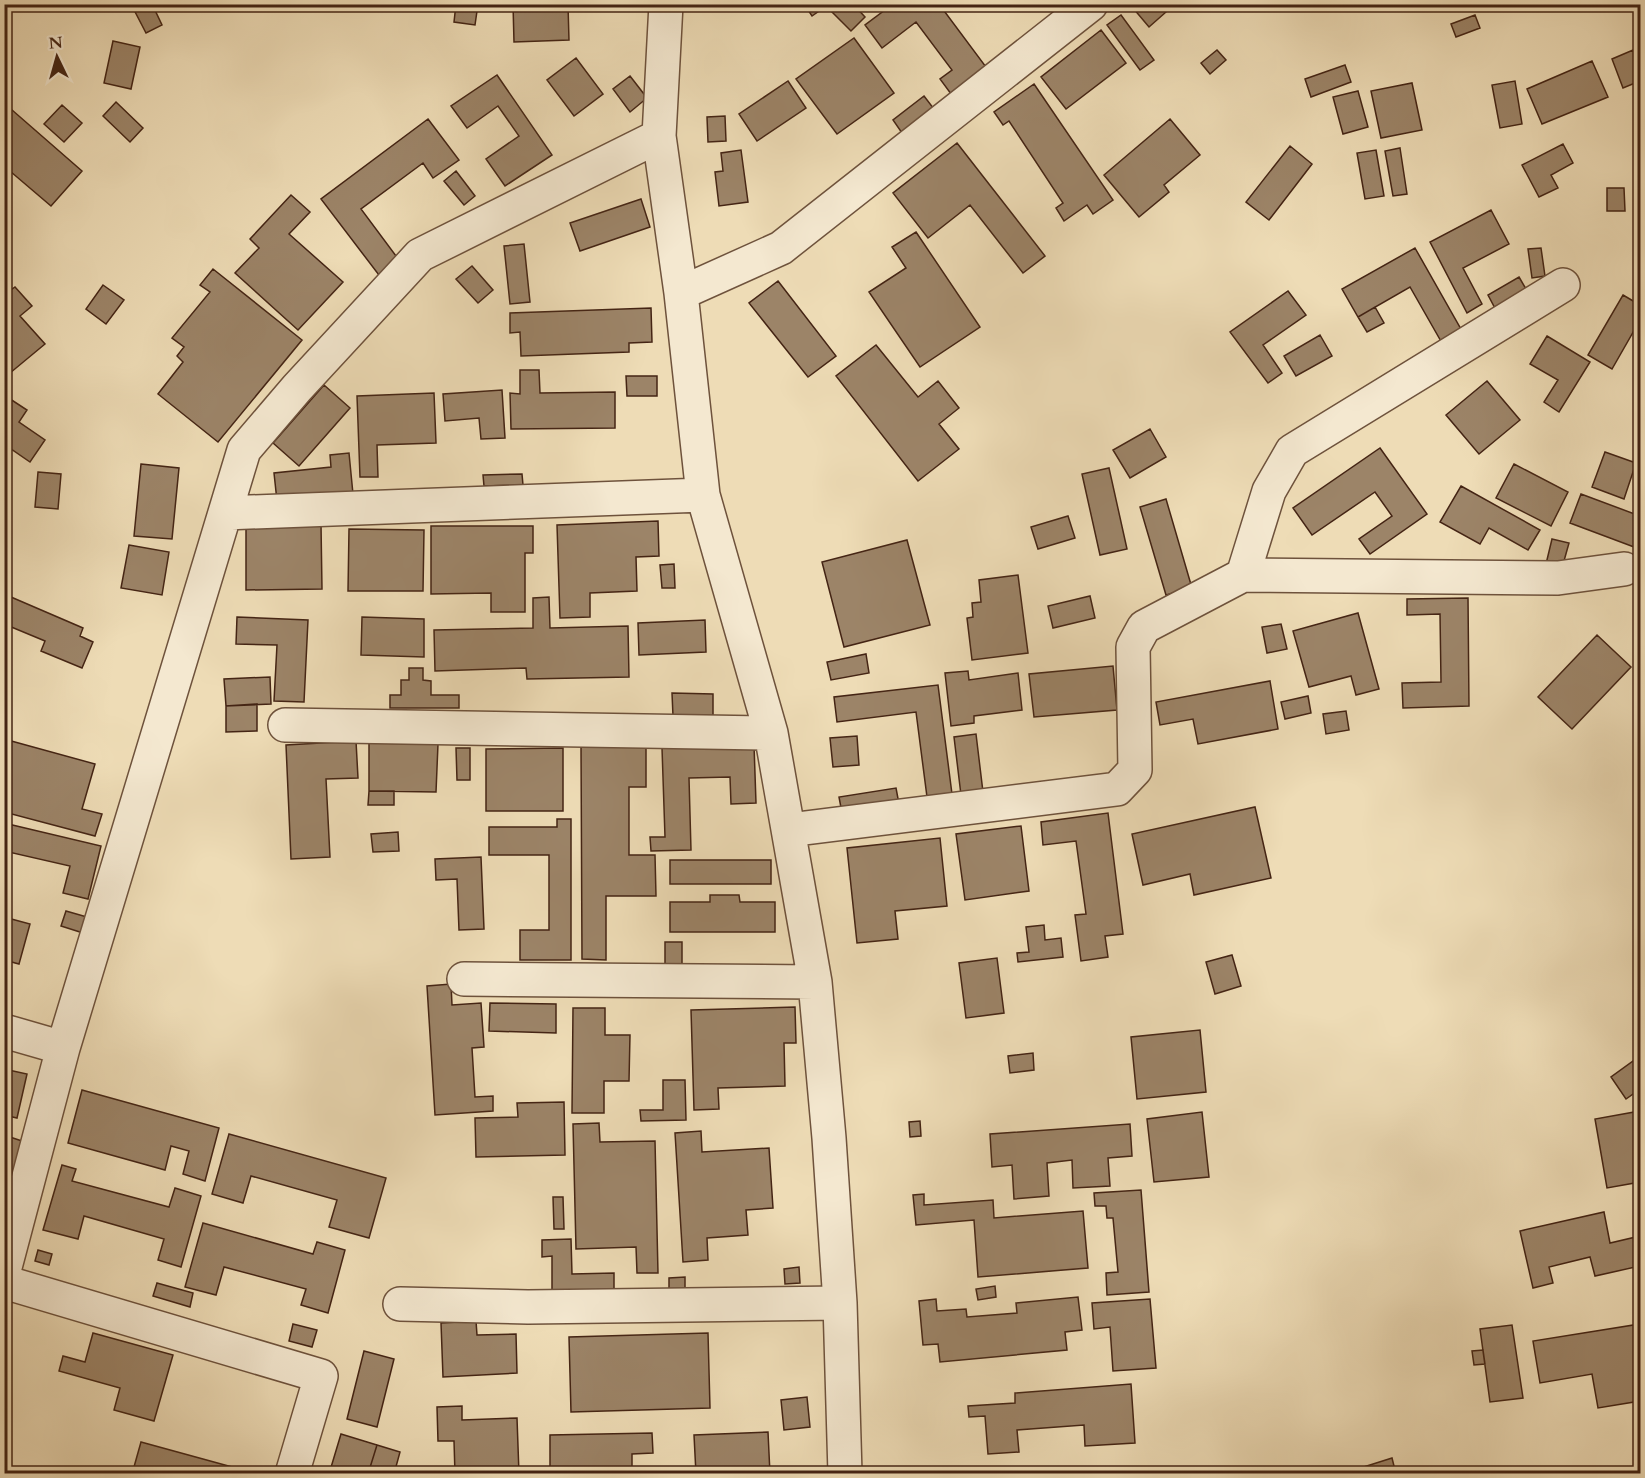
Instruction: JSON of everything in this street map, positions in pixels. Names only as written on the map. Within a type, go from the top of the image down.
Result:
[{"type":"street","points":[[666,4],[659,136],[681,292],[703,495],[771,733],[815,982],[829,1138],[840,1303],[845,1473]]},
{"type":"street","points":[[681,292],[781,248],[1091,4]]},
{"type":"street","points":[[4,1271],[63,1048],[244,450],[297,388],[420,255],[659,136]]},
{"type":"street","points":[[1243,575],[1269,491],[1292,451],[1563,285]]},
{"type":"street","points":[[225,513],[703,495]]},
{"type":"street","points":[[789,830],[1117,789],[1135,770],[1133,647],[1144,627],[1243,575],[1558,578],[1624,568]]},
{"type":"street","points":[[285,725],[771,733]]},
{"type":"street","points":[[464,979],[815,982]]},
{"type":"street","points":[[4,1031],[63,1048]]},
{"type":"street","points":[[4,1282],[321,1377],[292,1473]]},
{"type":"street","points":[[400,1304],[528,1306],[840,1303]]},
{"type":"building","points":[[131,4],[152,4],[162,25],[146,33]]},
{"type":"building","points":[[456,4],[478,4],[475,25],[454,22]]},
{"type":"building","points":[[513,4],[579,4],[568,5],[569,40],[514,42]]},
{"type":"building","points":[[804,4],[829,4],[812,16]]},
{"type":"building","points":[[840,4],[853,4],[865,17],[851,31],[832,12]]},
{"type":"building","points":[[893,4],[939,4],[989,71],[954,98],[940,79],[952,70],[916,22],[882,48],[865,25]]},
{"type":"building","points":[[1137,4],[1175,4],[1149,27],[1133,8]]},
{"type":"building","points":[[1121,15],[1154,60],[1140,70],[1107,25]]},
{"type":"building","points":[[1475,15],[1480,28],[1456,37],[1451,24]]},
{"type":"building","points":[[1101,30],[1126,63],[1066,109],[1041,77]]},
{"type":"building","points":[[854,38],[894,93],[837,134],[796,79]]},
{"type":"building","points":[[113,41],[140,47],[131,89],[104,83]]},
{"type":"building","points":[[1217,50],[1226,60],[1210,74],[1201,63]]},
{"type":"building","points":[[1633,50],[1640,68],[1640,81],[1623,88],[1612,59]]},
{"type":"building","points":[[576,58],[603,94],[574,116],[547,80]]},
{"type":"building","points":[[1592,61],[1608,97],[1542,124],[1527,89]]},
{"type":"building","points":[[1345,65],[1351,82],[1311,97],[1305,79]]},
{"type":"building","points":[[497,75],[552,155],[505,186],[486,159],[519,136],[498,106],[467,128],[451,106]]},
{"type":"building","points":[[630,76],[647,98],[630,112],[613,89]]},
{"type":"building","points":[[788,81],[806,108],[757,141],[739,114]]},
{"type":"building","points":[[1515,81],[1522,124],[1500,128],[1492,85]]},
{"type":"building","points":[[1412,83],[1422,130],[1381,138],[1371,91]]},
{"type":"building","points":[[1034,84],[1113,200],[1093,214],[1087,205],[1064,221],[1056,208],[1063,203],[1009,121],[1003,125],[994,112]]},
{"type":"building","points":[[1358,91],[1368,127],[1343,134],[1333,97]]},
{"type":"building","points":[[924,96],[934,109],[902,133],[893,120]]},
{"type":"building","points":[[116,102],[143,128],[130,142],[103,116]]},
{"type":"building","points":[[4,103],[82,171],[51,206],[4,166]]},
{"type":"building","points":[[62,105],[82,123],[64,142],[44,124]]},
{"type":"building","points":[[725,116],[726,141],[708,142],[707,117]]},
{"type":"building","points":[[428,119],[459,160],[433,178],[423,163],[361,209],[402,264],[382,279],[321,199]]},
{"type":"building","points":[[1170,119],[1200,155],[1164,185],[1169,192],[1139,217],[1104,175]]},
{"type":"building","points":[[957,143],[1045,256],[1023,273],[970,205],[928,238],[893,193]]},
{"type":"building","points":[[1563,144],[1573,163],[1551,175],[1558,188],[1539,197],[1522,165]]},
{"type":"building","points":[[1290,146],[1312,164],[1269,220],[1246,202]]},
{"type":"building","points":[[1400,148],[1407,194],[1393,196],[1385,151]]},
{"type":"building","points":[[741,150],[748,202],[719,206],[715,172],[723,171],[721,153]]},
{"type":"building","points":[[1376,150],[1384,196],[1365,199],[1357,153]]},
{"type":"building","points":[[456,171],[475,196],[464,205],[444,181]]},
{"type":"building","points":[[1607,188],[1624,188],[1625,211],[1607,211]]},
{"type":"building","points":[[291,195],[310,212],[289,234],[343,282],[298,330],[235,273],[259,248],[250,239]]},
{"type":"building","points":[[641,199],[650,227],[580,251],[570,223]]},
{"type":"building","points":[[1491,210],[1509,244],[1463,268],[1482,304],[1467,313],[1430,242]]},
{"type":"building","points":[[916,232],[980,327],[920,367],[869,292],[906,268],[892,247]]},
{"type":"building","points":[[524,244],[530,302],[510,304],[504,246]]},
{"type":"building","points":[[1415,248],[1466,338],[1446,350],[1410,287],[1358,317],[1342,289]]},
{"type":"building","points":[[1541,248],[1545,276],[1532,278],[1528,249]]},
{"type":"building","points":[[472,266],[493,290],[478,303],[456,279]]},
{"type":"building","points":[[213,269],[302,340],[218,442],[158,394],[183,362],[177,356],[184,347],[172,338],[210,292],[200,285]]},
{"type":"building","points":[[1519,277],[1529,294],[1497,312],[1488,295]]},
{"type":"building","points":[[778,281],[836,356],[808,377],[749,303]]},
{"type":"building","points":[[103,285],[124,300],[106,324],[86,309]]},
{"type":"building","points":[[15,287],[32,306],[20,316],[45,344],[4,378],[4,295]]},
{"type":"building","points":[[1288,291],[1306,315],[1263,345],[1282,373],[1268,383],[1230,332]]},
{"type":"building","points":[[1623,295],[1640,305],[1640,320],[1612,369],[1588,355]]},
{"type":"building","points":[[1375,307],[1384,323],[1367,332],[1358,317]]},
{"type":"building","points":[[651,308],[652,342],[629,343],[629,352],[521,356],[520,332],[510,333],[510,313]]},
{"type":"building","points":[[1320,335],[1332,356],[1296,376],[1284,356]]},
{"type":"building","points":[[1547,336],[1590,362],[1559,412],[1544,402],[1558,380],[1530,364]]},
{"type":"building","points":[[876,345],[918,397],[938,381],[959,408],[939,424],[959,449],[918,481],[836,376]]},
{"type":"building","points":[[520,370],[539,370],[540,393],[615,392],[615,428],[511,429],[510,393],[520,394]]},
{"type":"building","points":[[626,376],[657,376],[657,396],[627,396]]},
{"type":"building","points":[[1487,381],[1520,420],[1479,454],[1446,415]]},
{"type":"building","points":[[324,385],[350,408],[299,466],[273,443]]},
{"type":"building","points":[[502,390],[505,438],[481,439],[479,418],[445,421],[443,394]]},
{"type":"building","points":[[434,393],[436,443],[377,445],[378,477],[360,477],[357,396]]},
{"type":"building","points":[[4,395],[27,410],[19,422],[45,440],[30,462],[4,444]]},
{"type":"building","points":[[1150,429],[1166,457],[1130,478],[1113,450]]},
{"type":"building","points":[[1380,448],[1427,514],[1370,554],[1359,539],[1392,516],[1375,492],[1312,535],[1293,508]]},
{"type":"building","points":[[1605,452],[1636,463],[1624,499],[1592,487]]},
{"type":"building","points":[[349,453],[353,494],[277,501],[274,473],[331,467],[330,455]]},
{"type":"building","points":[[141,464],[179,468],[172,539],[134,536]]},
{"type":"building","points":[[1514,464],[1568,492],[1551,526],[1496,498]]},
{"type":"building","points":[[1109,468],[1127,549],[1100,555],[1082,474]]},
{"type":"building","points":[[38,472],[61,474],[58,509],[35,507]]},
{"type":"building","points":[[522,474],[523,485],[484,486],[483,475]]},
{"type":"building","points":[[1461,486],[1540,530],[1528,550],[1489,528],[1480,544],[1440,522]]},
{"type":"building","points":[[1581,494],[1640,516],[1640,531],[1634,547],[1570,523]]},
{"type":"building","points":[[1166,499],[1192,588],[1166,595],[1140,507]]},
{"type":"building","points":[[1068,516],[1075,538],[1038,549],[1031,527]]},
{"type":"building","points":[[658,521],[659,556],[636,557],[637,591],[590,593],[590,617],[560,618],[557,525]]},
{"type":"building","points":[[321,524],[322,589],[246,590],[246,525]]},
{"type":"building","points":[[431,526],[533,526],[533,553],[525,553],[525,612],[491,612],[491,593],[431,594]]},
{"type":"building","points":[[349,529],[424,530],[423,591],[348,591]]},
{"type":"building","points":[[1552,539],[1569,543],[1562,568],[1546,564]]},
{"type":"building","points":[[907,540],[930,625],[844,647],[822,562]]},
{"type":"building","points":[[129,545],[169,552],[162,595],[121,588]]},
{"type":"building","points":[[674,564],[675,588],[662,588],[660,565]]},
{"type":"building","points":[[1018,575],[1028,653],[972,660],[967,618],[973,617],[972,603],[981,602],[979,580]]},
{"type":"building","points":[[4,594],[83,628],[80,636],[93,642],[82,668],[41,651],[45,641],[4,624]]},
{"type":"building","points":[[1090,596],[1095,618],[1053,628],[1048,606]]},
{"type":"building","points":[[549,597],[550,628],[628,626],[629,677],[527,679],[526,668],[435,671],[434,630],[533,628],[533,598]]},
{"type":"building","points":[[1468,598],[1469,706],[1403,708],[1402,683],[1441,682],[1440,614],[1407,615],[1407,599]]},
{"type":"building","points":[[1358,613],[1379,689],[1356,695],[1351,676],[1309,687],[1293,631]]},
{"type":"building","points":[[237,617],[308,620],[304,702],[274,701],[277,645],[236,644]]},
{"type":"building","points":[[362,617],[424,619],[424,657],[361,655]]},
{"type":"building","points":[[705,620],[706,652],[639,655],[638,623]]},
{"type":"building","points":[[1281,624],[1287,649],[1267,653],[1262,627]]},
{"type":"building","points":[[1597,635],[1631,667],[1572,729],[1538,697]]},
{"type":"building","points":[[866,654],[869,673],[831,680],[827,662]]},
{"type":"building","points":[[1113,666],[1117,710],[1034,717],[1029,674]]},
{"type":"building","points":[[409,668],[423,668],[423,680],[431,681],[431,695],[459,695],[459,708],[390,708],[390,695],[401,695],[401,680],[409,680]]},
{"type":"building","points":[[968,671],[969,680],[1018,673],[1022,710],[974,716],[974,723],[951,726],[945,673]]},
{"type":"building","points":[[270,677],[271,704],[226,706],[224,679]]},
{"type":"building","points":[[1270,681],[1278,729],[1198,744],[1193,719],[1160,725],[1156,702]]},
{"type":"building","points":[[938,685],[952,794],[927,797],[916,712],[837,722],[834,697]]},
{"type":"building","points":[[672,693],[713,694],[713,716],[673,716]]},
{"type":"building","points":[[1308,696],[1311,713],[1285,719],[1281,702]]},
{"type":"building","points":[[257,704],[257,731],[226,732],[226,706]]},
{"type":"building","points":[[1346,711],[1349,730],[1326,734],[1323,714]]},
{"type":"building","points":[[976,734],[983,792],[961,795],[954,737]]},
{"type":"building","points":[[857,736],[859,765],[833,767],[830,738]]},
{"type":"building","points":[[4,739],[95,764],[82,809],[102,814],[95,836],[4,812]]},
{"type":"building","points":[[356,741],[358,778],[326,779],[330,857],[291,859],[286,745]]},
{"type":"building","points":[[369,743],[438,744],[436,792],[369,791]]},
{"type":"building","points":[[754,745],[756,803],[731,804],[730,777],[689,778],[691,850],[651,851],[650,837],[665,837],[662,748]]},
{"type":"building","points":[[581,746],[646,746],[646,787],[629,787],[629,855],[655,855],[656,896],[606,896],[606,960],[582,959]]},
{"type":"building","points":[[456,748],[470,748],[470,780],[457,780]]},
{"type":"building","points":[[563,748],[563,811],[486,811],[486,749]]},
{"type":"building","points":[[896,788],[899,804],[842,813],[839,797]]},
{"type":"building","points":[[369,791],[394,791],[394,805],[368,805]]},
{"type":"building","points":[[1255,807],[1271,878],[1194,895],[1190,874],[1143,885],[1132,834]]},
{"type":"building","points":[[1108,813],[1123,934],[1105,936],[1108,957],[1081,961],[1075,915],[1086,914],[1076,841],[1043,845],[1041,822]]},
{"type":"building","points":[[557,819],[571,819],[571,960],[520,960],[520,930],[549,930],[549,855],[489,855],[489,827],[557,827]]},
{"type":"building","points":[[4,823],[101,846],[88,899],[63,893],[70,866],[4,851]]},
{"type":"building","points":[[1021,826],[1029,891],[965,900],[956,834]]},
{"type":"building","points":[[398,832],[399,851],[373,852],[371,834]]},
{"type":"building","points":[[940,838],[947,906],[895,911],[898,939],[857,943],[847,848]]},
{"type":"building","points":[[481,857],[484,929],[459,930],[457,879],[436,880],[435,859]]},
{"type":"building","points":[[670,860],[771,860],[771,884],[670,884]]},
{"type":"building","points":[[710,895],[739,895],[740,902],[775,902],[775,932],[670,932],[670,902],[710,902]]},
{"type":"building","points":[[66,911],[87,917],[83,933],[61,926]]},
{"type":"building","points":[[4,917],[30,924],[19,964],[4,960]]},
{"type":"building","points":[[1044,925],[1045,940],[1061,938],[1063,957],[1018,962],[1017,953],[1029,952],[1026,927]]},
{"type":"building","points":[[665,942],[682,942],[682,969],[665,969]]},
{"type":"building","points":[[1232,955],[1241,986],[1215,994],[1206,962]]},
{"type":"building","points":[[997,958],[1004,1013],[966,1018],[959,963]]},
{"type":"building","points":[[451,984],[452,1005],[481,1003],[484,1047],[472,1048],[475,1097],[493,1096],[493,1111],[435,1115],[427,986]]},
{"type":"building","points":[[490,1003],[556,1004],[556,1033],[489,1031]]},
{"type":"building","points":[[795,1007],[796,1043],[784,1043],[785,1086],[718,1088],[719,1109],[694,1110],[691,1010]]},
{"type":"building","points":[[573,1008],[605,1008],[605,1035],[630,1035],[629,1081],[604,1081],[604,1113],[572,1113]]},
{"type":"building","points":[[1200,1030],[1206,1092],[1137,1099],[1131,1037]]},
{"type":"building","points":[[1033,1053],[1034,1070],[1010,1073],[1008,1056]]},
{"type":"building","points":[[1640,1056],[1640,1089],[1626,1099],[1611,1077]]},
{"type":"building","points":[[4,1069],[27,1074],[17,1118],[4,1115]]},
{"type":"building","points":[[663,1080],[685,1080],[686,1120],[641,1121],[640,1110],[663,1110]]},
{"type":"building","points":[[82,1090],[219,1128],[205,1181],[183,1174],[189,1151],[171,1146],[165,1170],[68,1143]]},
{"type":"building","points":[[564,1102],[565,1155],[476,1157],[475,1118],[518,1117],[517,1103]]},
{"type":"building","points":[[1640,1111],[1640,1182],[1607,1188],[1595,1119]]},
{"type":"building","points":[[1202,1112],[1209,1177],[1154,1182],[1147,1119]]},
{"type":"building","points":[[920,1121],[921,1136],[910,1137],[909,1122]]},
{"type":"building","points":[[599,1123],[600,1142],[655,1141],[658,1273],[637,1273],[636,1247],[576,1249],[573,1124]]},
{"type":"building","points":[[1130,1124],[1132,1156],[1108,1158],[1110,1186],[1073,1188],[1072,1160],[1047,1163],[1049,1196],[1014,1199],[1012,1165],[992,1167],[990,1134]]},
{"type":"building","points":[[701,1131],[702,1152],[769,1148],[773,1208],[746,1210],[748,1235],[707,1238],[708,1260],[683,1262],[675,1133]]},
{"type":"building","points":[[229,1134],[386,1178],[369,1238],[329,1227],[337,1200],[251,1176],[243,1203],[212,1194]]},
{"type":"building","points":[[7,1136],[22,1141],[4,1205],[4,1147]]},
{"type":"building","points":[[62,1165],[76,1169],[72,1181],[169,1207],[175,1188],[201,1196],[181,1267],[158,1260],[164,1239],[84,1216],[78,1239],[43,1230]]},
{"type":"building","points":[[1141,1190],[1149,1292],[1107,1295],[1106,1273],[1118,1272],[1113,1218],[1107,1218],[1106,1206],[1095,1206],[1094,1193]]},
{"type":"building","points":[[924,1194],[924,1205],[993,1200],[994,1218],[1083,1211],[1088,1268],[978,1277],[974,1220],[916,1225],[913,1195]]},
{"type":"building","points":[[553,1197],[563,1197],[564,1229],[554,1229]]},
{"type":"building","points":[[1604,1212],[1610,1243],[1640,1236],[1640,1266],[1595,1276],[1590,1257],[1549,1267],[1553,1283],[1533,1288],[1520,1231]]},
{"type":"building","points":[[203,1223],[313,1254],[317,1242],[345,1250],[328,1313],[301,1305],[306,1289],[224,1267],[216,1295],[185,1287]]},
{"type":"building","points":[[571,1239],[572,1274],[614,1273],[614,1293],[552,1295],[552,1256],[542,1257],[542,1240]]},
{"type":"building","points":[[38,1250],[52,1254],[49,1265],[35,1261]]},
{"type":"building","points":[[799,1267],[800,1283],[785,1284],[784,1269]]},
{"type":"building","points":[[685,1277],[685,1290],[669,1290],[669,1278]]},
{"type":"building","points":[[157,1283],[193,1293],[190,1307],[153,1296]]},
{"type":"building","points":[[995,1286],[996,1297],[978,1300],[976,1289]]},
{"type":"building","points":[[1078,1297],[1082,1330],[1065,1332],[1067,1350],[940,1362],[938,1344],[923,1345],[919,1301],[936,1299],[937,1311],[966,1309],[967,1317],[1017,1313],[1016,1303]]},
{"type":"building","points":[[1150,1299],[1156,1368],[1113,1371],[1110,1327],[1094,1329],[1092,1303]]},
{"type":"building","points":[[476,1321],[477,1335],[516,1334],[517,1373],[443,1377],[441,1323]]},
{"type":"building","points":[[293,1324],[317,1330],[312,1347],[289,1341]]},
{"type":"building","points":[[1640,1324],[1640,1401],[1598,1408],[1592,1374],[1540,1383],[1533,1341]]},
{"type":"building","points":[[1512,1325],[1523,1398],[1490,1402],[1480,1329]]},
{"type":"building","points":[[93,1333],[173,1355],[154,1421],[114,1410],[120,1388],[59,1371],[63,1356],[85,1362]]},
{"type":"building","points":[[708,1333],[710,1408],[571,1412],[569,1337]]},
{"type":"building","points":[[1483,1350],[1485,1364],[1474,1365],[1472,1351]]},
{"type":"building","points":[[364,1351],[394,1359],[377,1427],[347,1419]]},
{"type":"building","points":[[1131,1384],[1135,1443],[1085,1446],[1084,1425],[1017,1430],[1019,1452],[988,1454],[985,1416],[969,1417],[968,1406],[1015,1403],[1015,1393]]},
{"type":"building","points":[[807,1397],[810,1427],[784,1430],[781,1400]]},
{"type":"building","points":[[462,1406],[462,1420],[517,1418],[519,1474],[455,1474],[454,1441],[438,1441],[437,1407]]},
{"type":"building","points":[[768,1432],[770,1474],[696,1474],[694,1435]]},
{"type":"building","points":[[652,1433],[653,1453],[632,1454],[632,1474],[550,1474],[550,1435]]},
{"type":"building","points":[[341,1434],[377,1445],[368,1474],[329,1474]]},
{"type":"building","points":[[141,1442],[254,1473],[132,1474]]},
{"type":"building","points":[[377,1445],[400,1452],[394,1474],[368,1474]]},
{"type":"building","points":[[1392,1458],[1396,1474],[1355,1474],[1354,1470]]},
{"type":"building","points":[[945,1467],[945,1474],[926,1474],[926,1468]]}]
